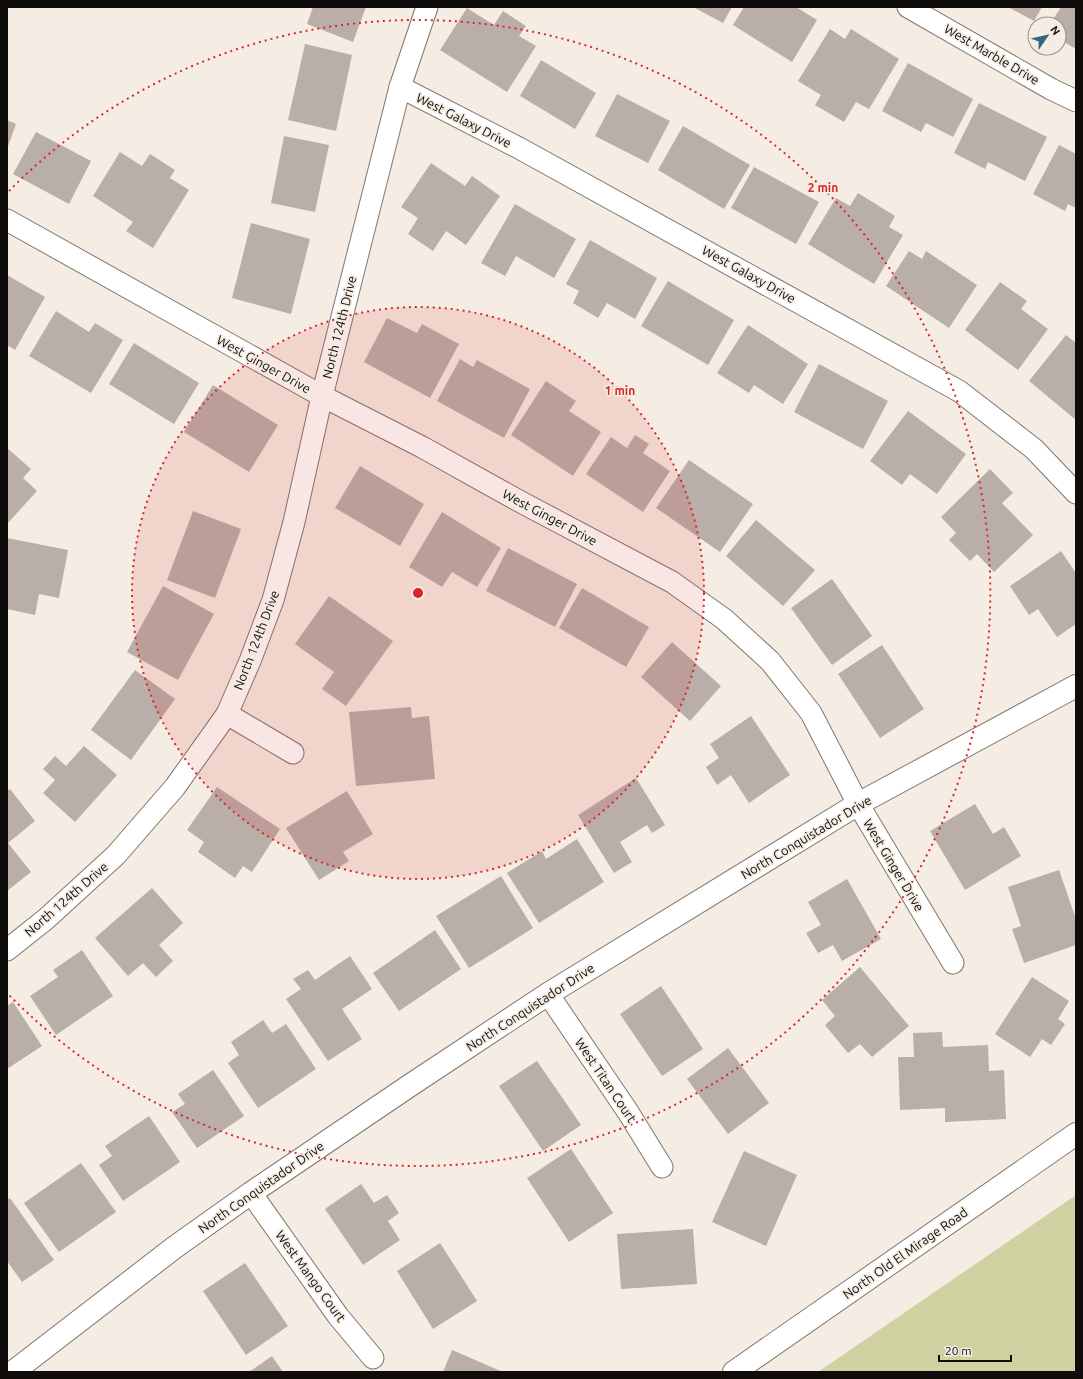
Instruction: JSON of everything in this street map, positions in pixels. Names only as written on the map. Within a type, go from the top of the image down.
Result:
[{"type":"street","name":"North 124th Drive","points":[[7,950],[46,919],[116,855],[174,787],[227,714],[250,661],[273,600],[294,522],[322,396],[400,87],[427,7]]},
{"type":"street","name":"West Marble Drive","points":[[908,7],[1076,101]]},
{"type":"street","name":"West Galaxy Drive","points":[[400,87],[519,148],[959,390],[1034,450],[1076,493]]},
{"type":"street","name":"West Ginger Drive","points":[[7,220],[322,396],[422,447],[672,582],[724,619],[770,662],[811,713],[858,804],[953,963]]},
{"type":"street","name":"North Conquistador Drive","points":[[13,1372],[175,1247],[251,1193],[548,994],[858,804],[1076,686]]},
{"type":"street","points":[[227,714],[293,753]]},
{"type":"street","name":"West Titan Court","points":[[548,994],[628,1112],[662,1167]]},
{"type":"street","name":"North Old El Mirage Road","points":[[734,1372],[1076,1134]]},
{"type":"street","name":"West Mango Court","points":[[251,1193],[338,1316],[373,1358]]},
{"type":"green space","points":[[1076,1195],[1076,1372],[818,1372]]},
{"type":"building","points":[[313,7],[366,7],[353,42],[307,24]]},
{"type":"building","points":[[693,7],[732,7],[723,23]]},
{"type":"building","points":[[744,7],[796,7],[817,20],[792,62],[733,25]]},
{"type":"building","points":[[1008,7],[1042,7],[1037,16],[1027,16],[1027,17]]},
{"type":"building","points":[[1061,7],[1076,7],[1076,49],[1067,44],[1067,16],[1055,16]]},
{"type":"building","points":[[467,8],[494,25],[503,11],[526,26],[519,36],[536,46],[507,92],[440,50]]},
{"type":"building","points":[[830,29],[845,39],[851,29],[899,59],[869,109],[856,102],[844,122],[815,105],[821,95],[798,81]]},
{"type":"building","points":[[305,44],[352,55],[336,131],[288,120]]},
{"type":"building","points":[[541,60],[596,93],[575,129],[520,96]]},
{"type":"building","points":[[908,63],[973,99],[953,137],[926,123],[921,132],[882,111]]},
{"type":"building","points":[[617,94],[670,121],[648,163],[595,136]]},
{"type":"building","points":[[979,103],[1047,137],[1025,181],[988,162],[985,169],[954,153]]},
{"type":"building","points":[[7,120],[16,124],[7,149]]},
{"type":"building","points":[[683,126],[750,165],[724,209],[658,170]]},
{"type":"building","points":[[36,132],[91,161],[69,204],[13,174]]},
{"type":"building","points":[[284,136],[329,145],[315,212],[271,203]]},
{"type":"building","points":[[1059,145],[1076,154],[1076,208],[1068,204],[1065,211],[1033,194]]},
{"type":"building","points":[[120,152],[142,166],[150,154],[175,170],[170,178],[189,190],[153,248],[126,231],[133,222],[93,196]]},
{"type":"building","points":[[431,163],[465,186],[472,176],[500,196],[466,245],[446,231],[433,251],[408,234],[418,218],[401,207]]},
{"type":"building","points":[[754,167],[819,202],[796,244],[731,208]]},
{"type":"building","points":[[858,193],[895,216],[889,227],[903,235],[874,284],[808,244],[836,198],[850,206]]},
{"type":"building","points":[[515,204],[576,239],[554,278],[516,256],[505,276],[481,263]]},
{"type":"building","points":[[251,223],[310,239],[291,314],[232,298]]},
{"type":"building","points":[[590,240],[657,278],[635,319],[607,303],[598,318],[573,303],[579,291],[566,284]]},
{"type":"building","points":[[909,251],[922,259],[926,251],[977,285],[949,328],[886,286]]},
{"type":"building","points":[[7,275],[45,297],[15,350],[7,345]]},
{"type":"building","points":[[668,281],[734,320],[708,365],[641,326]]},
{"type":"building","points":[[1000,282],[1027,301],[1021,309],[1048,329],[1018,370],[965,330]]},
{"type":"building","points":[[56,311],[89,332],[95,323],[123,340],[91,393],[29,356]]},
{"type":"building","points":[[387,318],[417,333],[422,324],[459,344],[430,398],[364,362]]},
{"type":"building","points":[[748,325],[808,364],[783,404],[754,385],[749,393],[717,373]]},
{"type":"building","points":[[1066,335],[1076,343],[1076,420],[1029,381]]},
{"type":"building","points":[[134,343],[199,383],[174,424],[109,384]]},
{"type":"building","points":[[460,359],[473,367],[477,360],[530,389],[504,438],[437,401]]},
{"type":"building","points":[[819,364],[888,401],[863,449],[794,412]]},
{"type":"building","points":[[546,381],[576,401],[569,411],[601,432],[573,476],[511,435]]},
{"type":"building","points":[[213,385],[278,425],[249,472],[184,432]]},
{"type":"building","points":[[908,411],[966,454],[937,494],[910,474],[902,485],[870,461]]},
{"type":"building","points":[[635,435],[649,444],[643,453],[670,471],[643,512],[586,474],[611,437],[627,448]]},
{"type":"building","points":[[7,448],[31,469],[23,478],[37,491],[7,524]]},
{"type":"building","points":[[689,460],[753,504],[720,552],[656,508]]},
{"type":"building","points":[[360,466],[424,504],[400,546],[335,508]]},
{"type":"building","points":[[990,469],[1013,493],[1002,503],[1033,535],[994,572],[977,554],[970,561],[949,540],[956,533],[941,517]]},
{"type":"building","points":[[193,511],[241,529],[215,598],[167,580]]},
{"type":"building","points":[[442,512],[501,548],[477,587],[452,572],[442,587],[409,567]]},
{"type":"building","points":[[756,520],[815,570],[783,606],[726,556]]},
{"type":"building","points":[[7,538],[68,550],[59,598],[39,594],[35,615],[7,609]]},
{"type":"building","points":[[508,548],[577,584],[555,627],[486,591]]},
{"type":"building","points":[[1061,551],[1076,573],[1076,624],[1057,637],[1038,609],[1029,615],[1010,586]]},
{"type":"building","points":[[832,579],[872,636],[832,665],[791,608]]},
{"type":"building","points":[[163,586],[214,614],[178,680],[127,652]]},
{"type":"building","points":[[582,588],[649,627],[626,667],[559,628]]},
{"type":"building","points":[[329,596],[393,641],[346,706],[322,689],[334,672],[295,644]]},
{"type":"building","points":[[672,642],[721,686],[690,721],[641,677]]},
{"type":"building","points":[[882,645],[924,709],[880,738],[838,674]]},
{"type":"building","points":[[135,670],[175,699],[131,760],[91,730]]},
{"type":"building","points":[[411,707],[412,718],[429,716],[435,779],[356,786],[349,712]]},
{"type":"building","points":[[751,716],[790,775],[749,803],[731,775],[717,785],[706,767],[719,758],[710,744]]},
{"type":"building","points":[[84,746],[117,775],[75,822],[43,793],[55,780],[43,769],[55,756],[66,766]]},
{"type":"building","points":[[636,778],[665,825],[652,833],[647,825],[620,842],[632,862],[614,873],[578,815]]},
{"type":"building","points":[[217,787],[280,829],[252,872],[243,866],[235,878],[198,852],[204,842],[187,830]]},
{"type":"building","points":[[10,789],[35,821],[8,843],[31,872],[7,891],[7,791]]},
{"type":"building","points":[[347,791],[373,834],[343,852],[349,861],[319,880],[286,828]]},
{"type":"building","points":[[975,804],[993,834],[1004,827],[1021,856],[965,890],[930,831]]},
{"type":"building","points":[[577,839],[604,882],[539,923],[507,873],[542,851],[546,859]]},
{"type":"building","points":[[1059,870],[1076,919],[1076,945],[1024,963],[1012,929],[1021,926],[1008,887]]},
{"type":"building","points":[[501,876],[533,928],[469,968],[436,916]]},
{"type":"building","points":[[847,879],[881,939],[842,961],[833,945],[818,953],[806,933],[821,925],[808,902]]},
{"type":"building","points":[[152,888],[183,923],[159,945],[173,961],[156,977],[143,963],[128,976],[95,938]]},
{"type":"building","points":[[435,930],[461,969],[399,1011],[373,973]]},
{"type":"building","points":[[82,950],[113,996],[56,1035],[30,996],[58,977],[53,970]]},
{"type":"building","points":[[350,956],[372,989],[342,1009],[362,1039],[328,1061],[286,999],[301,989],[293,979],[308,970],[315,980]]},
{"type":"building","points":[[860,967],[909,1026],[872,1057],[860,1044],[848,1053],[825,1025],[835,1016],[822,1000]]},
{"type":"building","points":[[1032,977],[1069,1001],[1058,1019],[1065,1024],[1051,1045],[1042,1039],[1030,1057],[995,1034]]},
{"type":"building","points":[[661,986],[703,1049],[662,1076],[620,1014]]},
{"type":"building","points":[[13,1002],[42,1046],[7,1069],[7,1006]]},
{"type":"building","points":[[263,1020],[272,1033],[286,1024],[316,1069],[258,1108],[228,1063],[239,1055],[231,1042]]},
{"type":"building","points":[[942,1032],[943,1047],[988,1045],[989,1071],[1004,1070],[1006,1119],[945,1122],[945,1108],[900,1110],[898,1057],[914,1057],[913,1033]]},
{"type":"building","points":[[728,1048],[769,1103],[728,1134],[687,1079]]},
{"type":"building","points":[[537,1061],[581,1125],[543,1151],[499,1086]]},
{"type":"building","points":[[213,1070],[244,1116],[197,1148],[172,1112],[185,1104],[178,1094]]},
{"type":"building","points":[[149,1116],[180,1162],[123,1201],[99,1165],[112,1156],[105,1146]]},
{"type":"building","points":[[571,1149],[613,1213],[569,1242],[527,1178]]},
{"type":"building","points":[[744,1151],[797,1175],[766,1246],[712,1222]]},
{"type":"building","points":[[81,1163],[116,1212],[59,1252],[24,1203]]},
{"type":"building","points":[[361,1184],[374,1203],[387,1195],[399,1213],[388,1221],[400,1240],[363,1265],[325,1209]]},
{"type":"building","points":[[10,1198],[54,1260],[22,1282],[7,1261],[7,1200]]},
{"type":"building","points":[[693,1229],[697,1284],[621,1289],[617,1234]]},
{"type":"building","points":[[440,1243],[477,1301],[433,1329],[397,1271]]},
{"type":"building","points":[[245,1263],[288,1326],[246,1355],[203,1291]]},
{"type":"building","points":[[452,1350],[503,1372],[443,1372]]},
{"type":"building","points":[[272,1356],[283,1372],[249,1372]]}]
